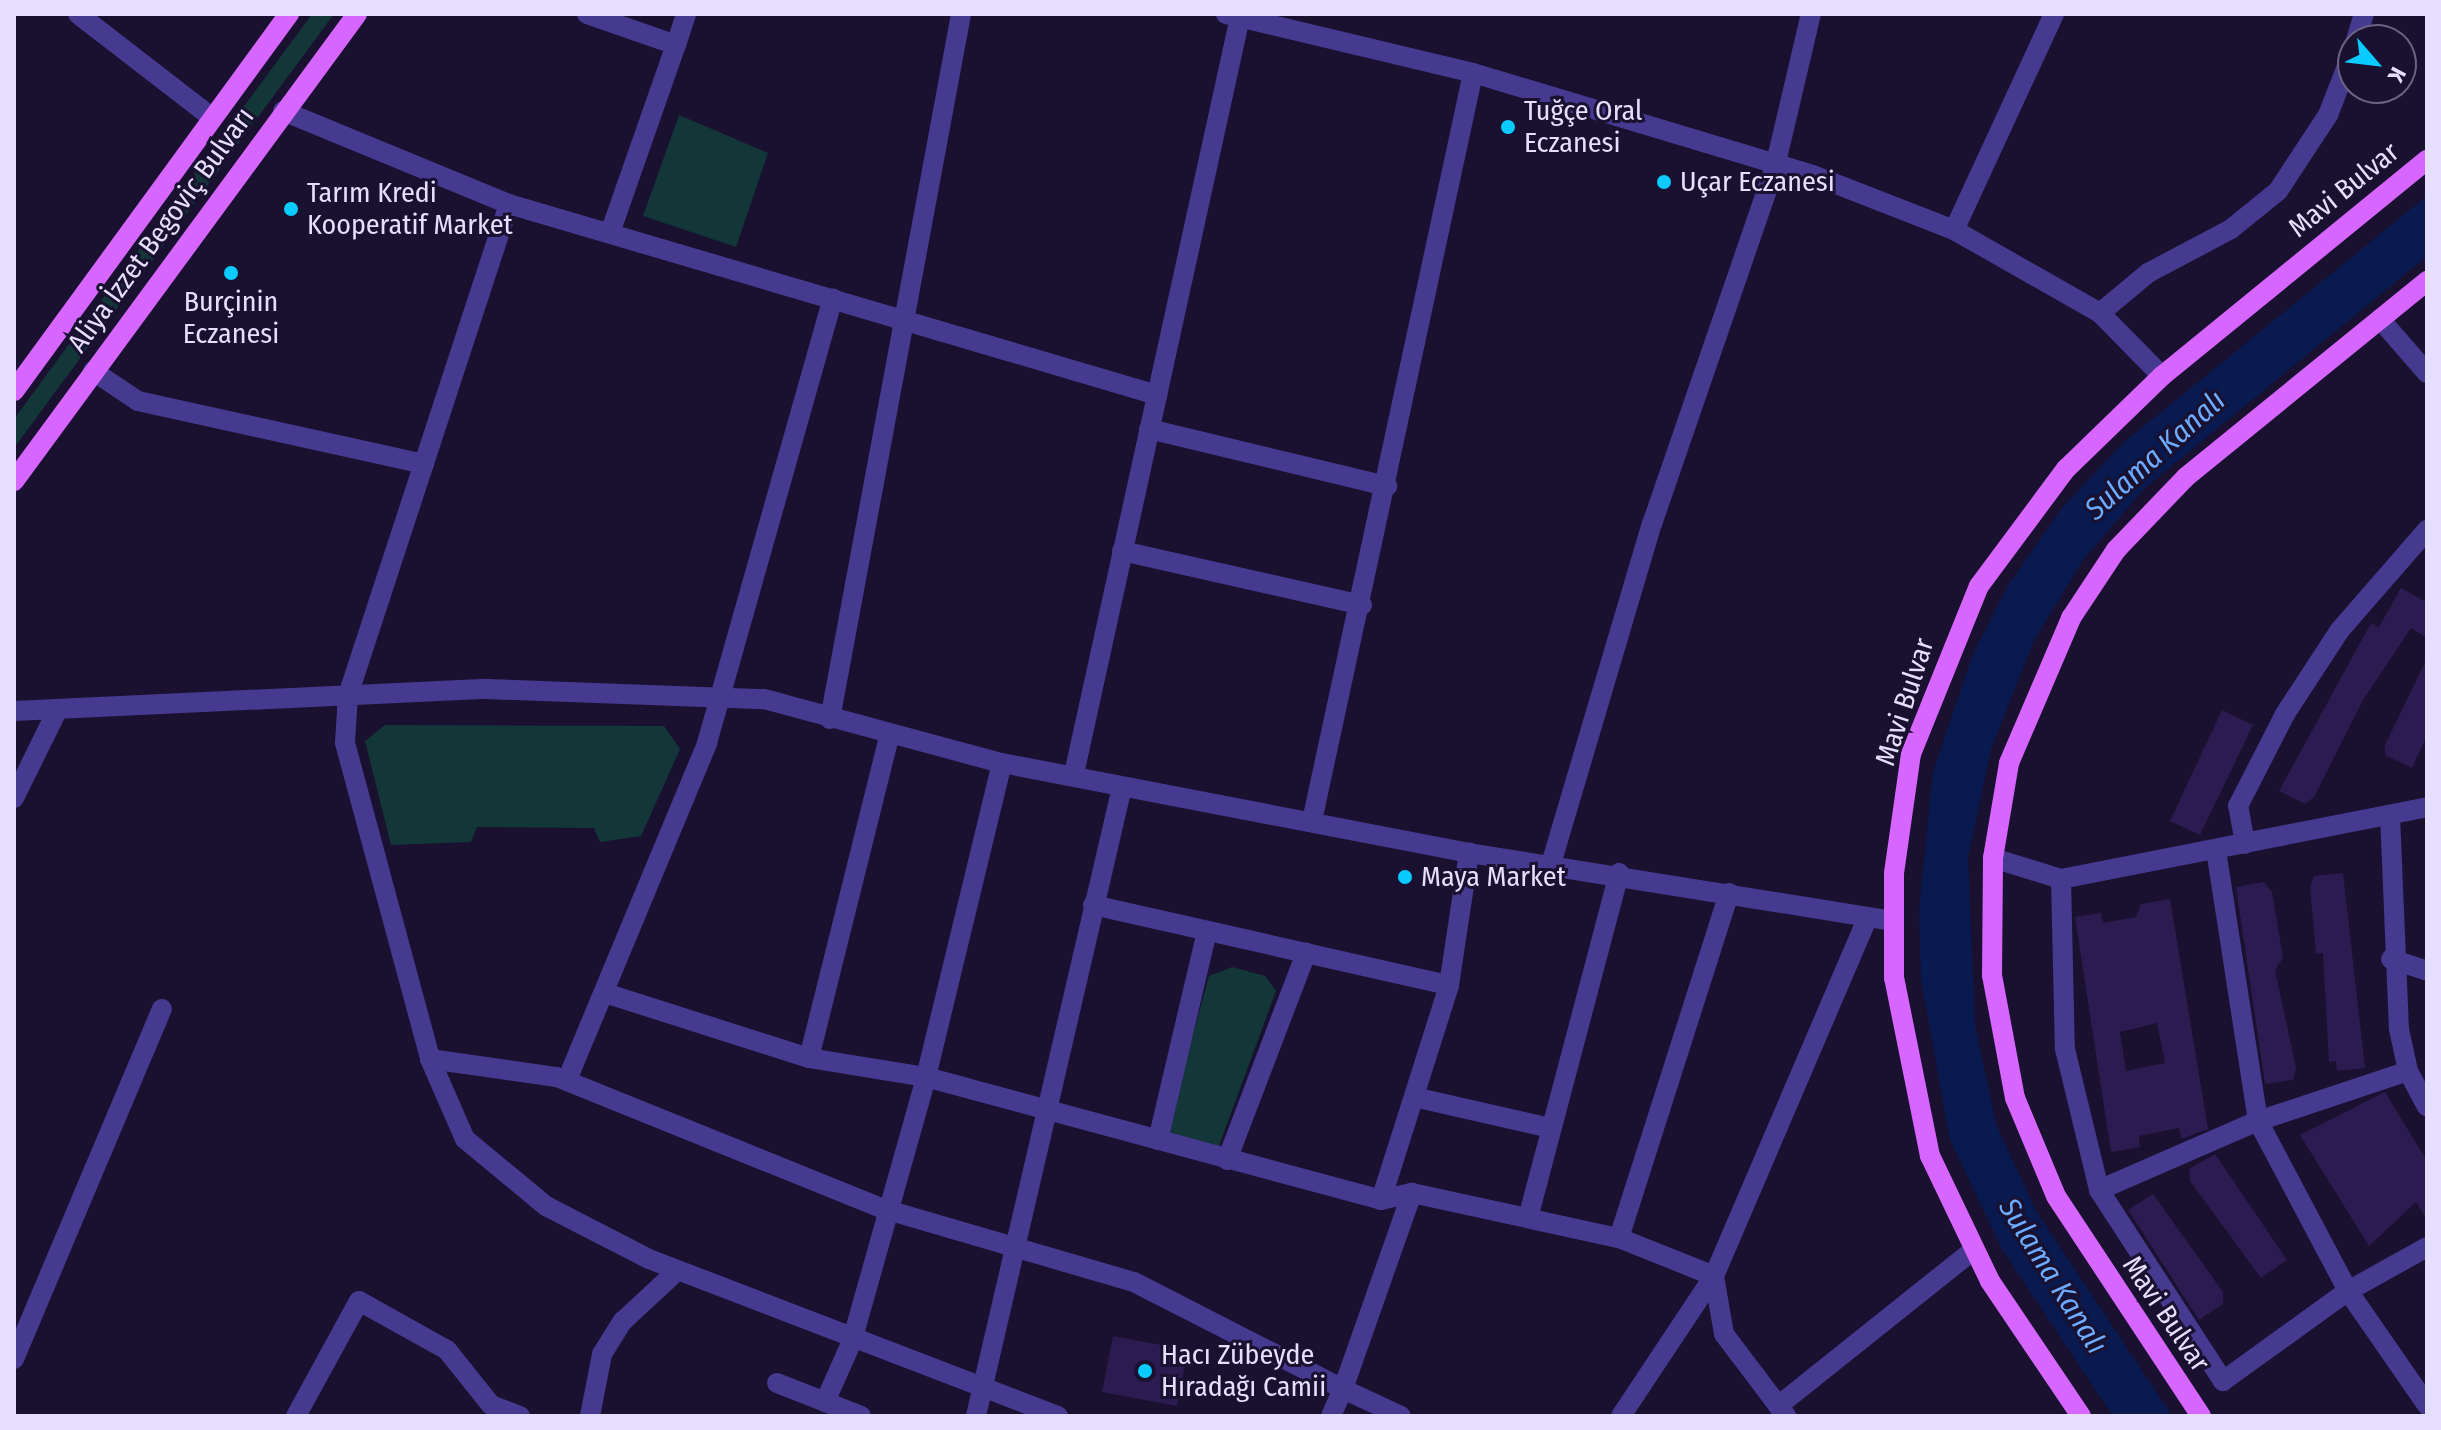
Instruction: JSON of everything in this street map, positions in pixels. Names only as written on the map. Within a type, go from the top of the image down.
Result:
[{"type":"main road","name":"Aliya İzzet Begoviç Bulvarı","points":[[14,391],[210,116],[289,14]]},
{"type":"main road","name":"Aliya İzzet Begoviç Bulvarı","points":[[14,481],[357,14]]},
{"type":"main road","name":"Mavi Bulvar","points":[[2081,1416],[1972,1251],[1930,1156],[1894,978],[1894,921],[1911,754],[1979,586],[2066,469],[2162,376],[2427,160]]},
{"type":"main road","name":"Mavi Bulvar","points":[[2201,1416],[2056,1196],[2015,1098],[1992,975],[1993,858],[2009,763],[2037,687],[2116,550],[2186,477],[2427,281]]},
{"type":"street","points":[[78,14],[210,116]]},
{"type":"street","points":[[587,14],[676,45]]},
{"type":"street","points":[[610,233],[686,14]]},
{"type":"street","points":[[830,719],[899,319],[961,14]]},
{"type":"street","points":[[1551,864],[1652,524],[1775,167],[1811,14]]},
{"type":"street","points":[[1954,230],[2054,14]]},
{"type":"street","points":[[1074,774],[1157,395],[1233,16],[1473,73],[1775,167],[1954,230],[2100,313],[2162,376]]},
{"type":"street","points":[[1312,821],[1362,605],[1473,73]]},
{"type":"street","points":[[2100,313],[2148,273],[2231,229],[2278,191],[2328,115],[2337,92]]},
{"type":"street","points":[[283,111],[509,204],[1157,395]]},
{"type":"street","points":[[509,204],[348,695],[345,743],[430,1059],[465,1139],[495,1169],[546,1206],[677,1271],[852,1341],[1058,1416]]},
{"type":"street","points":[[567,1080],[707,743],[716,695],[833,299]]},
{"type":"street","points":[[2380,319],[2427,373]]},
{"type":"street","points":[[93,371],[138,401],[424,464]]},
{"type":"street","points":[[1149,429],[1387,486]]},
{"type":"street","points":[[2245,844],[2238,806],[2285,714],[2340,630],[2427,530]]},
{"type":"street","points":[[1122,551],[1362,605]]},
{"type":"street","points":[[14,711],[486,689],[764,699],[889,737],[1002,763],[1074,774],[1122,787],[1469,853],[1619,873],[1867,919],[1894,921]]},
{"type":"street","points":[[14,798],[57,711]]},
{"type":"street","points":[[809,1058],[889,737]]},
{"type":"street","points":[[825,1402],[852,1341],[884,1209],[926,1077],[1002,763]]},
{"type":"street","points":[[976,1416],[1122,787]]},
{"type":"street","points":[[1993,858],[2061,879],[2427,806]]},
{"type":"street","points":[[2390,815],[2391,959],[2408,1071],[2427,1106]]},
{"type":"street","points":[[2216,850],[2258,1121],[2348,1291],[2427,1405]]},
{"type":"street","points":[[1381,1200],[1449,985],[1469,853]]},
{"type":"street","points":[[1528,1218],[1619,873]]},
{"type":"street","points":[[2061,879],[2065,1049],[2099,1190],[2223,1381],[2348,1291],[2427,1247]]},
{"type":"street","points":[[1619,1238],[1729,893]]},
{"type":"street","points":[[1093,905],[1449,985]]},
{"type":"street","points":[[1621,1416],[1714,1276],[1867,919]]},
{"type":"street","points":[[1158,1140],[1207,931]]},
{"type":"street","points":[[1227,1160],[1306,953]]},
{"type":"street","points":[[2391,959],[2427,971]]},
{"type":"street","points":[[605,993],[809,1058],[926,1077],[1381,1200],[1412,1193],[1619,1238],[1714,1276]]},
{"type":"street","points":[[14,1359],[162,1009]]},
{"type":"street","points":[[430,1059],[567,1080],[884,1209],[1134,1282],[1401,1416]]},
{"type":"street","points":[[2099,1190],[2258,1121],[2408,1071]]},
{"type":"street","points":[[1414,1097],[1551,1128]]},
{"type":"street","points":[[1331,1416],[1412,1193]]},
{"type":"street","points":[[1714,1276],[1724,1334],[1782,1411],[1972,1251]]},
{"type":"street","points":[[590,1416],[602,1354],[623,1321],[677,1271]]},
{"type":"street","points":[[296,1416],[359,1301],[447,1350],[491,1405],[520,1416]]},
{"type":"street","points":[[777,1383],[861,1416]]},
{"type":"green space","points":[[312,14],[334,14],[14,448],[14,419]]},
{"type":"green space","points":[[679,115],[768,153],[736,247],[643,216]]},
{"type":"green space","points":[[385,725],[664,726],[680,749],[641,836],[600,842],[594,828],[477,827],[471,842],[391,845],[365,741]]},
{"type":"green space","points":[[1232,967],[1265,976],[1276,991],[1216,1154],[1164,1141],[1209,976]]},
{"type":"water","name":"Sulama Kanalı","points":[[2427,196],[2427,256],[2145,488],[2083,560],[2034,640],[1991,749],[1968,858],[1975,1025],[1996,1124],[2036,1211],[2172,1416],[2113,1416],[2002,1249],[1950,1140],[1921,979],[1919,912],[1933,772],[1973,654],[2009,584],[2062,508],[2123,443]]},
{"type":"building","points":[[2401,588],[2426,602],[2427,638],[2411,628],[2363,700],[2314,797],[2305,804],[2279,791],[2371,623],[2379,627]]},
{"type":"building","points":[[2427,658],[2427,736],[2412,768],[2385,755],[2385,745]]},
{"type":"building","points":[[2222,710],[2253,725],[2200,835],[2170,821]]},
{"type":"building","points":[[2343,873],[2365,1068],[2337,1071],[2336,1061],[2329,1062],[2323,953],[2316,954],[2310,887],[2314,876]]},
{"type":"building","points":[[2264,882],[2272,892],[2283,958],[2275,970],[2296,1068],[2293,1080],[2265,1084],[2236,887]]},
{"type":"building","points":[[2170,899],[2208,1129],[2181,1139],[2179,1128],[2139,1136],[2140,1147],[2111,1152],[2075,917],[2101,913],[2103,923],[2136,917],[2141,904]],"holes":[[[2157,1023],[2165,1063],[2126,1071],[2120,1032]]]},
{"type":"building","points":[[2385,1092],[2427,1161],[2427,1220],[2416,1202],[2369,1246],[2300,1135]]},
{"type":"building","points":[[2215,1154],[2287,1260],[2261,1278],[2190,1181],[2189,1169]]},
{"type":"building","points":[[2153,1194],[2223,1292],[2223,1304],[2199,1320],[2128,1210]]},
{"type":"building","name":"Hacı Zübeyde Hıradağı Camii","points":[[1113,1336],[1188,1350],[1177,1406],[1102,1392]]},
{"type":"place","name":"Tuğçe Oral Eczanesi","points":[[1508,127]]},
{"type":"place","name":"Uçar Eczanesi","points":[[1664,182]]},
{"type":"place","name":"Tarım Kredi Kooperatif Market","points":[[291,209]]},
{"type":"place","name":"Burçinin Eczanesi","points":[[231,273]]},
{"type":"place","name":"Maya Market","points":[[1405,877]]},
{"type":"place","name":"Hacı Zübeyde Hıradağı Camii","points":[[1145,1371]]}]
